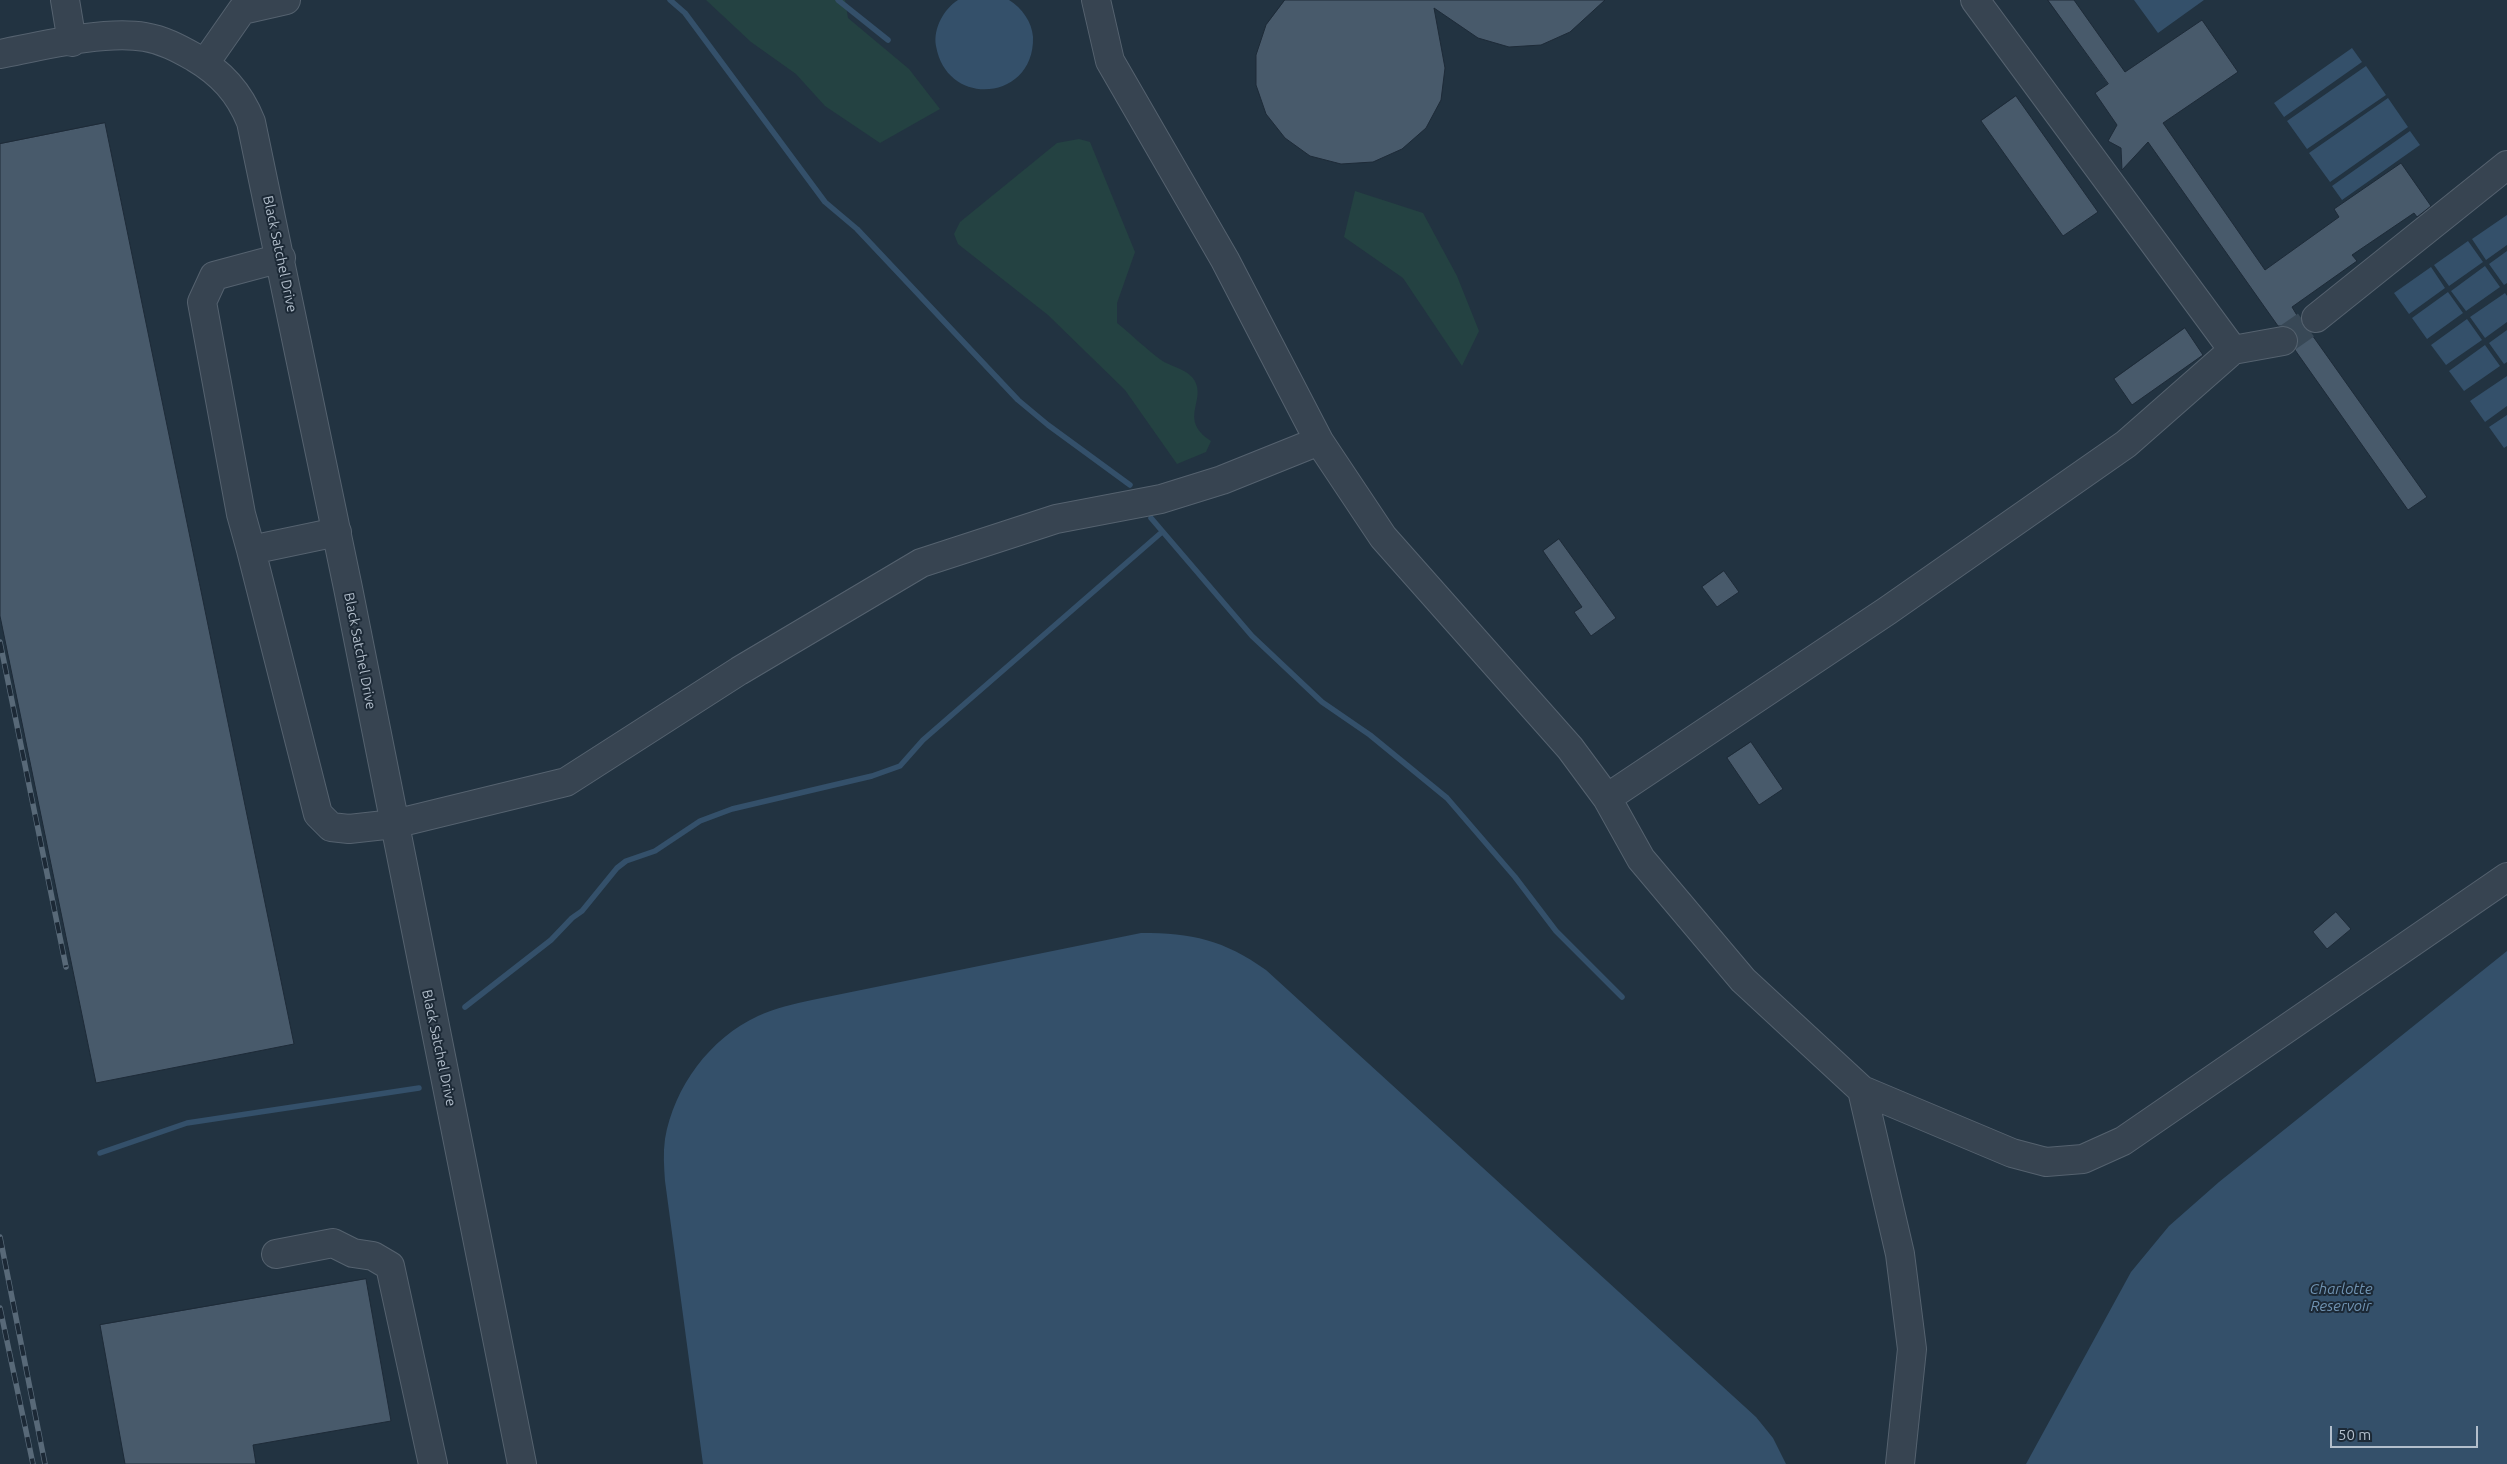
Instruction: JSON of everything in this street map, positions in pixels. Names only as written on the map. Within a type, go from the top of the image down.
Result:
[{"type":"street","points":[[65,0],[72,42]]},
{"type":"street","points":[[205,64],[240,5],[286,0]]},
{"type":"street","points":[[1096,0],[1110,61],[1225,260],[1319,441],[1383,537],[1570,748],[1607,798],[1641,859],[1743,980],[1862,1090],[2012,1153],[2046,1162],[2083,1159],[2123,1141],[2507,877]]},
{"type":"street","points":[[1975,0],[2233,350]]},
{"type":"street","name":"Black Satchel Drive","points":[[0,54],[129,35],[169,43],[220,75],[234,90],[251,122],[337,532],[522,1464]]},
{"type":"street","points":[[2316,318],[2507,165]]},
{"type":"street","points":[[280,258],[214,276],[202,302],[240,514],[251,550],[318,814],[331,827],[349,829],[394,824],[566,782],[739,671],[921,563],[1056,519],[1161,499],[1222,480],[1319,441]]},
{"type":"street","points":[[1607,798],[1887,611],[2126,444],[2233,350],[2283,341]]},
{"type":"street","points":[[251,550],[337,532]]},
{"type":"street","points":[[1862,1090],[1900,1254],[1912,1348],[1900,1464]]},
{"type":"street","points":[[276,1254],[333,1243],[353,1253],[373,1256],[390,1266],[433,1464]]},
{"type":"green space","points":[[706,0],[845,0],[848,18],[909,69],[940,109],[880,143],[825,106],[796,74],[751,42]]},
{"type":"green space","points":[[1079,139],[1090,142],[1135,252],[1117,303],[1117,323],[1161,360],[1189,374],[1197,385],[1198,393],[1194,416],[1196,424],[1201,433],[1211,441],[1206,452],[1177,464],[1125,390],[1048,315],[958,244],[954,234],[960,222],[1057,143]]},
{"type":"green space","points":[[1355,191],[1423,213],[1457,276],[1479,331],[1462,366],[1403,278],[1344,237]]},
{"type":"water","points":[[958,0],[1009,0],[1022,11],[1028,21],[1033,37],[1030,58],[1020,74],[1006,85],[989,89],[972,88],[956,80],[943,66],[936,46],[936,32],[948,8]]},
{"type":"water","points":[[2134,0],[2204,0],[2158,33]]},
{"type":"water","points":[[2352,48],[2362,62],[2284,117],[2274,103]]},
{"type":"water","points":[[2366,66],[2386,95],[2307,149],[2287,121]]},
{"type":"water","points":[[2388,98],[2408,127],[2330,182],[2309,153]]},
{"type":"water","points":[[2410,131],[2420,145],[2342,200],[2332,186]]},
{"type":"water","points":[[2507,215],[2507,245],[2486,260],[2472,239]]},
{"type":"water","points":[[2468,241],[2483,262],[2449,286],[2434,265]]},
{"type":"water","points":[[2507,251],[2507,283],[2504,285],[2489,264]]},
{"type":"water","points":[[2485,266],[2500,287],[2466,311],[2451,291]]},
{"type":"water","points":[[2431,267],[2445,288],[2409,314],[2394,293]]},
{"type":"water","points":[[2448,292],[2463,313],[2427,339],[2412,318]]},
{"type":"water","points":[[2505,293],[2507,296],[2507,322],[2485,338],[2470,317]]},
{"type":"water","points":[[2467,319],[2482,340],[2446,365],[2431,345]]},
{"type":"water","points":[[2507,330],[2507,362],[2504,364],[2489,343]]},
{"type":"water","points":[[2485,345],[2500,366],[2464,391],[2449,371]]},
{"type":"water","points":[[2507,376],[2507,406],[2485,422],[2470,401]]},
{"type":"water","points":[[2507,415],[2507,446],[2504,448],[2489,427]]},
{"type":"water","points":[[1141,933],[1159,933],[1207,940],[1236,952],[1266,970],[1756,1417],[1773,1438],[1786,1464],[703,1464],[665,1181],[664,1160],[665,1139],[670,1120],[686,1083],[697,1066],[724,1037],[741,1025],[778,1008]]},
{"type":"water","name":"Charlotte Reservoir","points":[[2507,951],[2507,1464],[2026,1464],[2131,1272],[2169,1226],[2219,1182]]},
{"type":"building","points":[[1285,0],[1605,0],[1570,32],[1541,45],[1509,47],[1478,38],[1434,8],[1445,68],[1441,100],[1426,128],[1402,149],[1373,162],[1341,164],[1310,156],[1285,138],[1266,114],[1256,85],[1256,55],[1266,25]]},
{"type":"building","points":[[2048,0],[2074,0],[2125,72],[2202,20],[2238,72],[2163,123],[2265,270],[2339,217],[2334,209],[2401,163],[2431,206],[2417,217],[2414,213],[2352,255],[2357,261],[2292,307],[2304,327],[2310,332],[2427,497],[2408,510],[2295,350],[2298,339],[2295,331],[2288,326],[2278,326],[2148,142],[2122,170],[2121,148],[2108,141],[2117,125],[2095,93],[2108,84]]},
{"type":"building","points":[[2016,96],[2098,212],[2063,236],[1981,121]]},
{"type":"building","points":[[105,123],[294,1044],[96,1083],[0,616],[0,144]]},
{"type":"building","points":[[2185,328],[2203,355],[2132,405],[2114,379]]},
{"type":"building","points":[[1559,539],[1616,618],[1591,636],[1574,612],[1582,607],[1543,551]]},
{"type":"building","points":[[1724,571],[1739,592],[1717,607],[1702,587]]},
{"type":"building","points":[[1751,742],[1783,789],[1759,805],[1727,758]]},
{"type":"building","points":[[2336,912],[2351,929],[2327,949],[2313,932]]},
{"type":"building","points":[[366,1279],[391,1421],[253,1445],[256,1464],[125,1464],[100,1325]]},
{"type":"waterway","points":[[670,0],[685,13],[825,202],[857,229],[1018,400],[1048,425],[1130,485]]},
{"type":"waterway","points":[[838,0],[888,40]]},
{"type":"waterway","points":[[1151,518],[1252,636],[1322,702],[1370,735],[1447,798],[1515,877],[1556,931],[1622,997]]},
{"type":"waterway","points":[[465,1007],[551,940],[572,918],[582,911],[617,868],[626,861],[655,851],[700,821],[732,809],[872,776],[900,766],[923,740],[1162,532]]},
{"type":"waterway","points":[[100,1153],[187,1123],[419,1088]]},
{"type":"tunnel","points":[[2283,341],[2316,318]]},
{"type":"railway","points":[[0,642],[66,967]]},
{"type":"railway","points":[[0,1237],[45,1464]]},
{"type":"railway","points":[[0,1308],[33,1464]]}]
